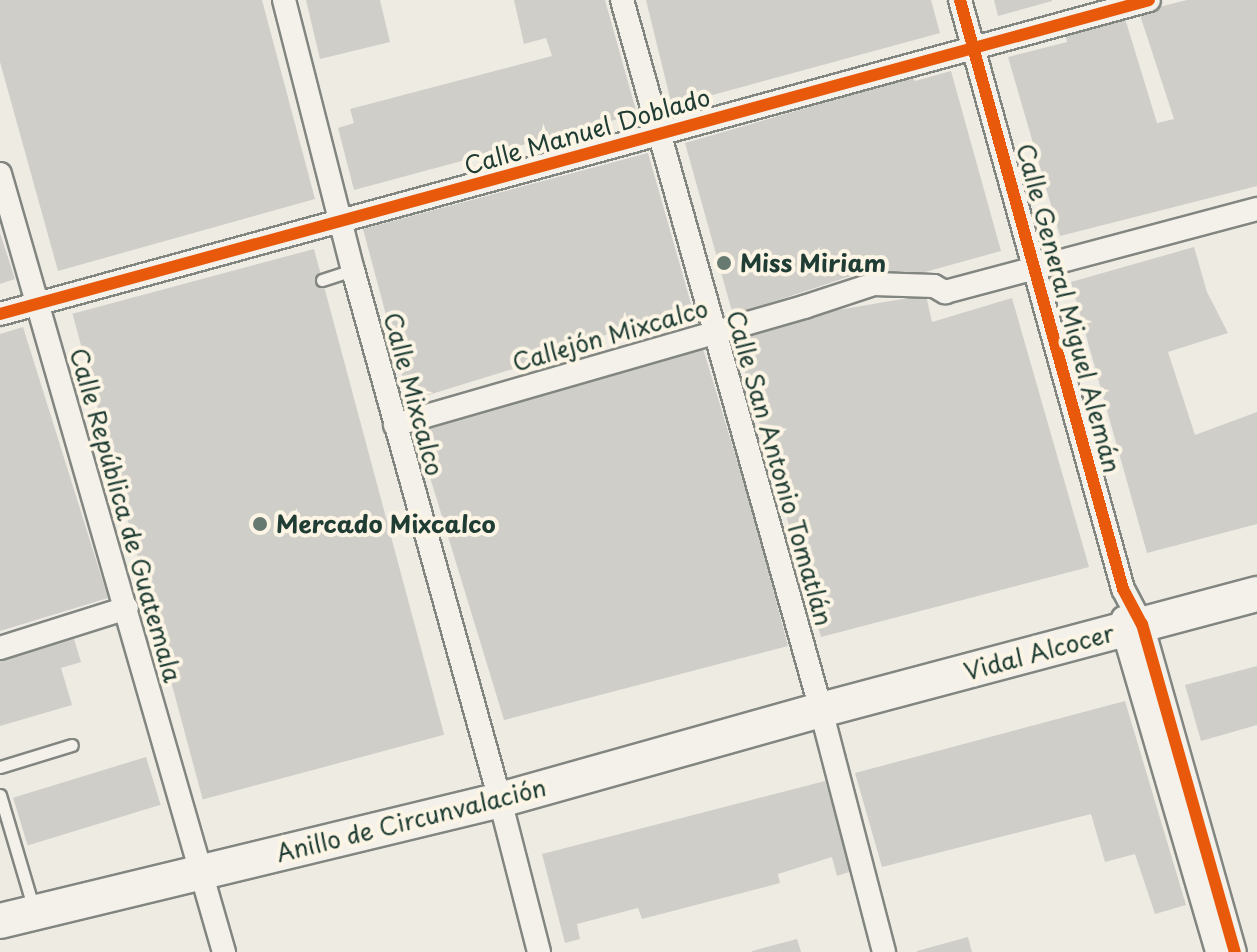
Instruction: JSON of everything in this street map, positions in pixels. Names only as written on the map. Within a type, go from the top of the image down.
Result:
[{"type":"main road","name":"Vidal Alcocer","points":[[821,710],[1257,594]]},
{"type":"main road","name":"Anillo de Circunvalación","points":[[0,921],[500,800],[821,710]]},
{"type":"street","name":"Calle Mixcalco","points":[[284,0],[340,223],[500,800],[539,952]]},
{"type":"street","name":"Calle San Antonio Tomatlán","points":[[622,0],[821,710],[884,952]]},
{"type":"street","name":"Calle General Miguel Alemán","points":[[960,0],[1036,267],[1132,627]]},
{"type":"street","name":"Calle Manuel Doblado","points":[[0,314],[1149,0]]},
{"type":"street","name":"Calle República de Guatemala","points":[[0,174],[224,952]]},
{"type":"street","name":"Callejón Mixcalco","points":[[395,425],[874,284],[934,286],[945,292],[1257,209]]},
{"type":"street","points":[[0,648],[127,608]]},
{"type":"street","points":[[1132,627],[1217,952]]},
{"type":"street","points":[[1132,627],[1235,952]]},
{"type":"lane","points":[[322,280],[353,270]]},
{"type":"lane","points":[[0,767],[72,745]]},
{"type":"lane","points":[[0,795],[35,911]]},
{"type":"building","points":[[0,0],[262,0],[315,199],[58,271],[0,62]]},
{"type":"building","points":[[306,0],[380,0],[390,42],[320,59]]},
{"type":"building","points":[[514,0],[605,0],[637,114],[354,190],[338,128],[354,123],[350,109],[552,56],[546,38],[524,44]]},
{"type":"building","points":[[646,0],[931,0],[940,33],[672,106]]},
{"type":"building","points":[[994,0],[1052,0],[1052,1],[998,16]]},
{"type":"building","points":[[1187,0],[1257,0],[1257,186],[1060,236],[1008,57],[1067,42],[1065,32],[1124,15],[1157,123],[1174,119],[1139,12]]},
{"type":"building","points":[[951,71],[1001,251],[907,277],[869,270],[733,315],[685,143],[913,77],[915,81]]},
{"type":"building","points":[[648,153],[693,311],[580,342],[542,360],[409,401],[363,229]]},
{"type":"building","points":[[0,233],[15,279],[0,284]]},
{"type":"building","points":[[1194,247],[1207,292],[1228,333],[1168,352],[1195,435],[1257,412],[1257,524],[1147,553],[1071,282]]},
{"type":"building","name":"Mercado Mixcalco","points":[[314,249],[444,735],[203,800],[73,314]]},
{"type":"building","points":[[926,295],[932,322],[1012,298],[1089,567],[821,637],[734,334],[820,313]]},
{"type":"building","points":[[23,327],[108,598],[0,631],[0,334]]},
{"type":"building","points":[[702,345],[754,517],[788,646],[504,720],[415,428]]},
{"type":"building","points":[[74,639],[81,662],[61,668],[72,705],[0,726],[0,661]]},
{"type":"building","points":[[1257,666],[1257,725],[1201,741],[1185,685]]},
{"type":"building","points":[[1125,701],[1186,905],[1155,914],[1135,854],[1105,862],[1091,814],[882,867],[855,773]]},
{"type":"building","points":[[146,757],[161,805],[28,845],[13,798]]},
{"type":"building","points":[[825,781],[852,871],[837,876],[832,857],[778,874],[780,883],[642,919],[638,908],[577,924],[580,939],[565,943],[542,854]]},
{"type":"building","points":[[968,937],[972,952],[917,952],[917,951]]},
{"type":"building","points":[[797,939],[801,952],[752,952],[752,951]]},
{"type":"cycle path","points":[[960,0],[1123,589],[1142,624],[1235,952]]},
{"type":"cycle path","points":[[0,314],[1149,0]]},
{"type":"place","name":"Miss Miriam","points":[[724,263]]},
{"type":"place","name":"Mercado Mixcalco","points":[[260,524]]}]
